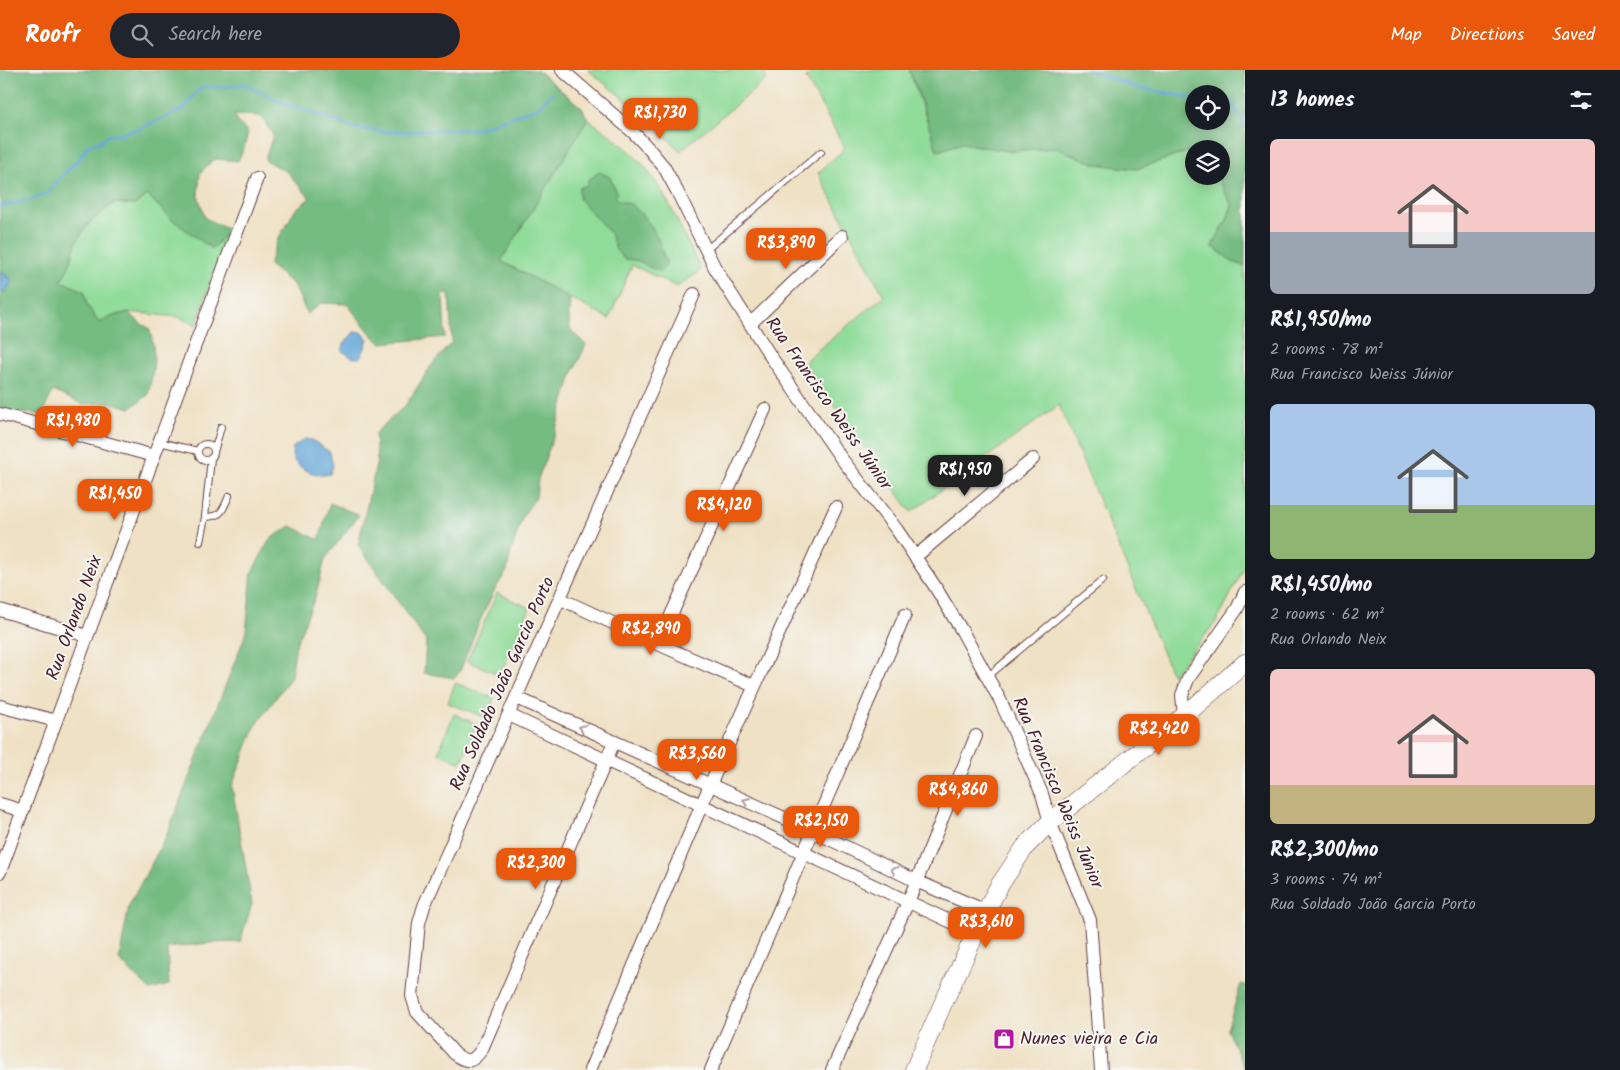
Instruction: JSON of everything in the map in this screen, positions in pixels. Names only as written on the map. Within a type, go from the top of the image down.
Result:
[{"type":"main road","points":[[914,1070],[975,933],[999,886],[1025,847],[1050,822],[1184,716],[1245,664]]},
{"type":"street","name":"Rua Francisco Weiss Júnior","points":[[562,70],[633,132],[664,167],[715,268],[770,357],[841,458],[897,530],[957,624],[1000,700],[1042,794],[1050,822],[1090,920],[1101,1070]]},
{"type":"street","name":"Rua Orlando Neix","points":[[0,872],[256,178]]},
{"type":"street","points":[[750,324],[842,236]]},
{"type":"street","name":"Rua Soldado João Garcia Porto","points":[[606,760],[482,1049],[473,1060],[462,1059],[455,1054],[417,1012],[412,996],[419,923],[424,906],[694,294]]},
{"type":"street","points":[[658,644],[766,409]]},
{"type":"street","points":[[0,414],[154,456]]},
{"type":"street","points":[[915,557],[1033,459]]},
{"type":"street","points":[[590,1070],[710,785],[836,507]]},
{"type":"street","points":[[1184,716],[1182,695],[1188,679],[1238,610],[1245,592]]},
{"type":"street","points":[[561,599],[754,686]]},
{"type":"street","points":[[0,610],[87,636]]},
{"type":"street","points":[[711,1070],[905,615]]},
{"type":"street","points":[[517,698],[813,831],[915,884],[936,890],[986,911]]},
{"type":"street","points":[[0,706],[56,721]]},
{"type":"street","points":[[509,715],[975,933]]},
{"type":"street","points":[[832,1070],[908,902],[976,736]]},
{"type":"street","points":[[606,760],[614,742]]},
{"type":"street","points":[[0,804],[23,810]]},
{"type":"street","points":[[927,911],[936,890]]},
{"type":"lane","points":[[706,250],[821,152]]},
{"type":"lane","points":[[198,451],[202,459],[207,460],[212,455],[221,427]]},
{"type":"lane","points":[[159,442],[198,451]]},
{"type":"lane","points":[[198,451],[203,445],[208,445],[212,448],[205,517],[200,542]]},
{"type":"lane","points":[[205,517],[219,515],[229,496]]},
{"type":"lane","points":[[987,677],[1102,580]]},
{"type":"green space","points":[[0,70],[537,70],[582,108],[588,119],[501,261],[570,298],[570,328],[586,345],[572,374],[555,432],[538,479],[536,497],[523,516],[507,571],[495,589],[478,625],[460,671],[454,678],[424,673],[426,641],[358,545],[377,461],[375,433],[405,406],[431,366],[452,342],[449,292],[443,295],[445,337],[381,343],[372,335],[347,304],[321,303],[307,314],[294,285],[269,265],[278,239],[296,209],[310,198],[287,172],[265,160],[273,135],[261,116],[235,115],[237,122],[248,132],[238,161],[214,159],[200,173],[198,195],[205,218],[229,230],[212,249],[170,218],[148,195],[134,205],[113,203],[90,222],[76,242],[70,264],[61,281],[84,291],[87,305],[99,323],[113,316],[128,312],[141,324],[149,328],[154,362],[148,395],[131,408],[109,402],[82,404],[53,391],[42,414],[11,413],[0,410]]},
{"type":"green space","points":[[588,70],[762,70],[767,79],[680,151],[650,120]]},
{"type":"green space","points":[[814,70],[909,70],[938,151],[962,143],[1008,151],[1056,148],[1096,164],[1137,169],[1185,153],[1185,185],[1221,185],[1232,205],[1226,222],[1212,246],[1233,262],[1245,266],[1245,566],[1217,621],[1172,675],[1059,405],[911,512],[805,364],[808,358],[884,296],[818,173],[845,148],[806,78]]},
{"type":"green space","points":[[909,70],[1245,70],[1245,266],[1233,262],[1212,246],[1226,222],[1232,205],[1221,185],[1230,185],[1230,140],[1185,140],[1185,153],[1137,169],[1096,164],[1056,148],[1008,151],[962,143],[937,151],[920,97]]},
{"type":"green space","points":[[588,119],[632,153],[653,177],[675,215],[700,268],[699,272],[677,287],[632,265],[609,319],[501,261]]},
{"type":"green space","points":[[599,172],[610,177],[617,194],[615,197],[617,200],[632,205],[652,227],[666,260],[665,266],[660,271],[639,261],[624,259],[616,250],[610,233],[579,199],[579,188],[587,185],[588,180]]},
{"type":"green space","points":[[148,195],[170,218],[212,249],[229,230],[196,325],[178,317],[128,312],[99,323],[87,305],[84,291],[61,281],[70,264],[76,242],[90,222],[114,203],[134,205]]},
{"type":"green space","points":[[330,503],[359,515],[325,559],[316,595],[296,644],[291,677],[255,727],[232,786],[252,904],[240,942],[209,943],[167,948],[169,985],[150,990],[119,960],[129,905],[165,839],[246,633],[252,572],[270,539],[291,526],[319,540]]},
{"type":"green space","points":[[497,593],[530,608],[500,675],[467,661]]},
{"type":"green space","points":[[455,683],[494,698],[487,718],[448,703]]},
{"type":"green space","points":[[454,714],[477,724],[461,763],[438,753]]},
{"type":"green space","points":[[1241,984],[1245,985],[1245,1070],[1243,1070],[1244,1067],[1227,1030]]},
{"type":"water","points":[[2,272],[13,281],[4,293],[0,290],[0,275]]},
{"type":"water","points":[[354,332],[362,332],[368,339],[362,356],[359,358],[353,358],[342,351],[344,344]]},
{"type":"water","points":[[305,439],[312,440],[330,452],[333,466],[330,474],[319,475],[307,471],[294,460],[292,455],[293,447]]},
{"type":"waterway","points":[[1089,70],[1138,88],[1185,96]]},
{"type":"waterway","points":[[0,206],[30,200],[48,193],[79,159],[88,145],[100,142],[107,136],[139,129],[185,108],[202,87],[225,87],[244,84],[278,101],[350,127],[385,132],[477,129],[539,107],[552,93]]},
{"type":"waterway","points":[[1230,104],[1233,104],[1245,125]]},
{"type":"place","name":"Nunes vieira e Cia","points":[[1004,1039]]}]
